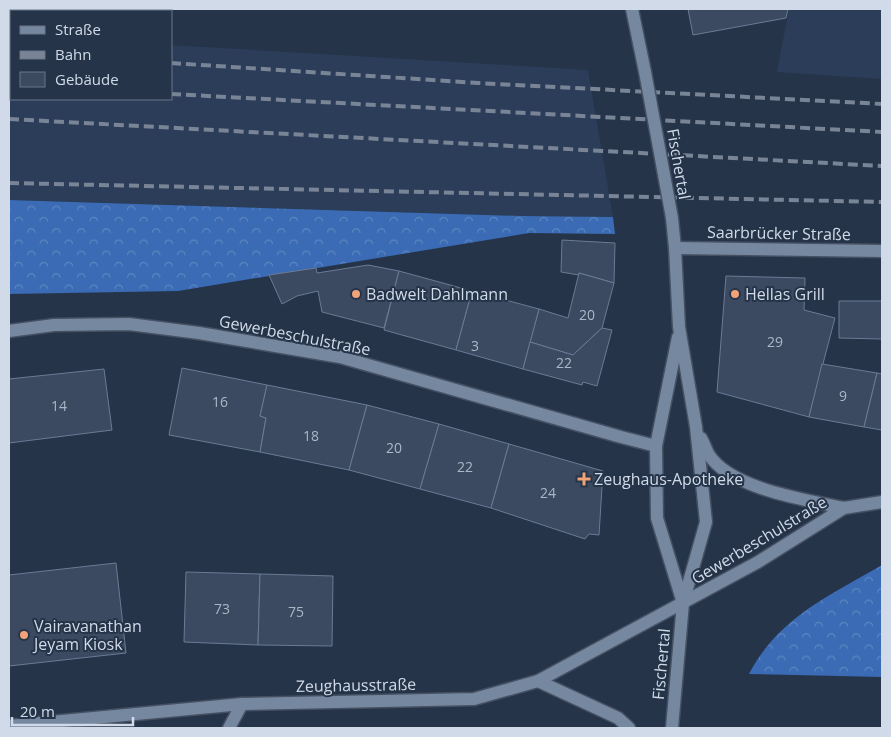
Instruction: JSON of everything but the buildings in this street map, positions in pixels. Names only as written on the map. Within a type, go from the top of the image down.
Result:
[{"type":"street","name":"Fischertal","points":[[632,9],[672,218],[679,327],[696,427],[706,522],[683,603],[672,728]]},
{"type":"street","name":"Saarbrücker Straße","points":[[675,248],[882,251]]},
{"type":"street","name":"Gewerbeschulstraße","points":[[9,331],[54,325],[129,324],[199,332],[340,357],[656,446]]},
{"type":"street","name":"Fischertal","points":[[679,327],[656,446],[657,518],[683,603]]},
{"type":"street","points":[[696,427],[710,456],[728,473],[744,482],[789,496],[844,508]]},
{"type":"street","name":"Gewerbeschulstraße","points":[[683,603],[776,551],[844,508],[882,502]]},
{"type":"street","name":"Zeughausstraße","points":[[9,726],[242,704],[474,699],[538,681],[683,603]]},
{"type":"street","points":[[538,681],[618,718],[629,728]]},
{"type":"street","points":[[229,728],[242,704]]},
{"type":"shaded area","points":[[789,9],[882,9],[882,79],[777,72]]},
{"type":"shaded area","points":[[10,36],[10,100],[172,100],[172,45],[588,70],[613,217],[522,216],[9,200]]},
{"type":"green space","points":[[9,200],[522,216],[613,217],[615,234],[529,233],[178,291],[9,294]]},
{"type":"green space","points":[[882,565],[882,677],[749,674],[761,654],[790,623],[825,598]]},
{"type":"railway","points":[[172,63],[478,83],[882,104]]},
{"type":"railway","points":[[172,94],[882,132]]},
{"type":"railway","points":[[9,119],[882,166]]},
{"type":"railway","points":[[9,183],[882,202]]},
{"type":"place","name":"Badwelt Dahlmann","points":[[356,294]]},
{"type":"place","name":"Hellas Grill","points":[[735,294]]},
{"type":"place","name":"Zeughaus-Apotheke","points":[[584,479]]},
{"type":"place","name":"Vairavanathan Jeyam Kiosk","points":[[24,635]]}]
